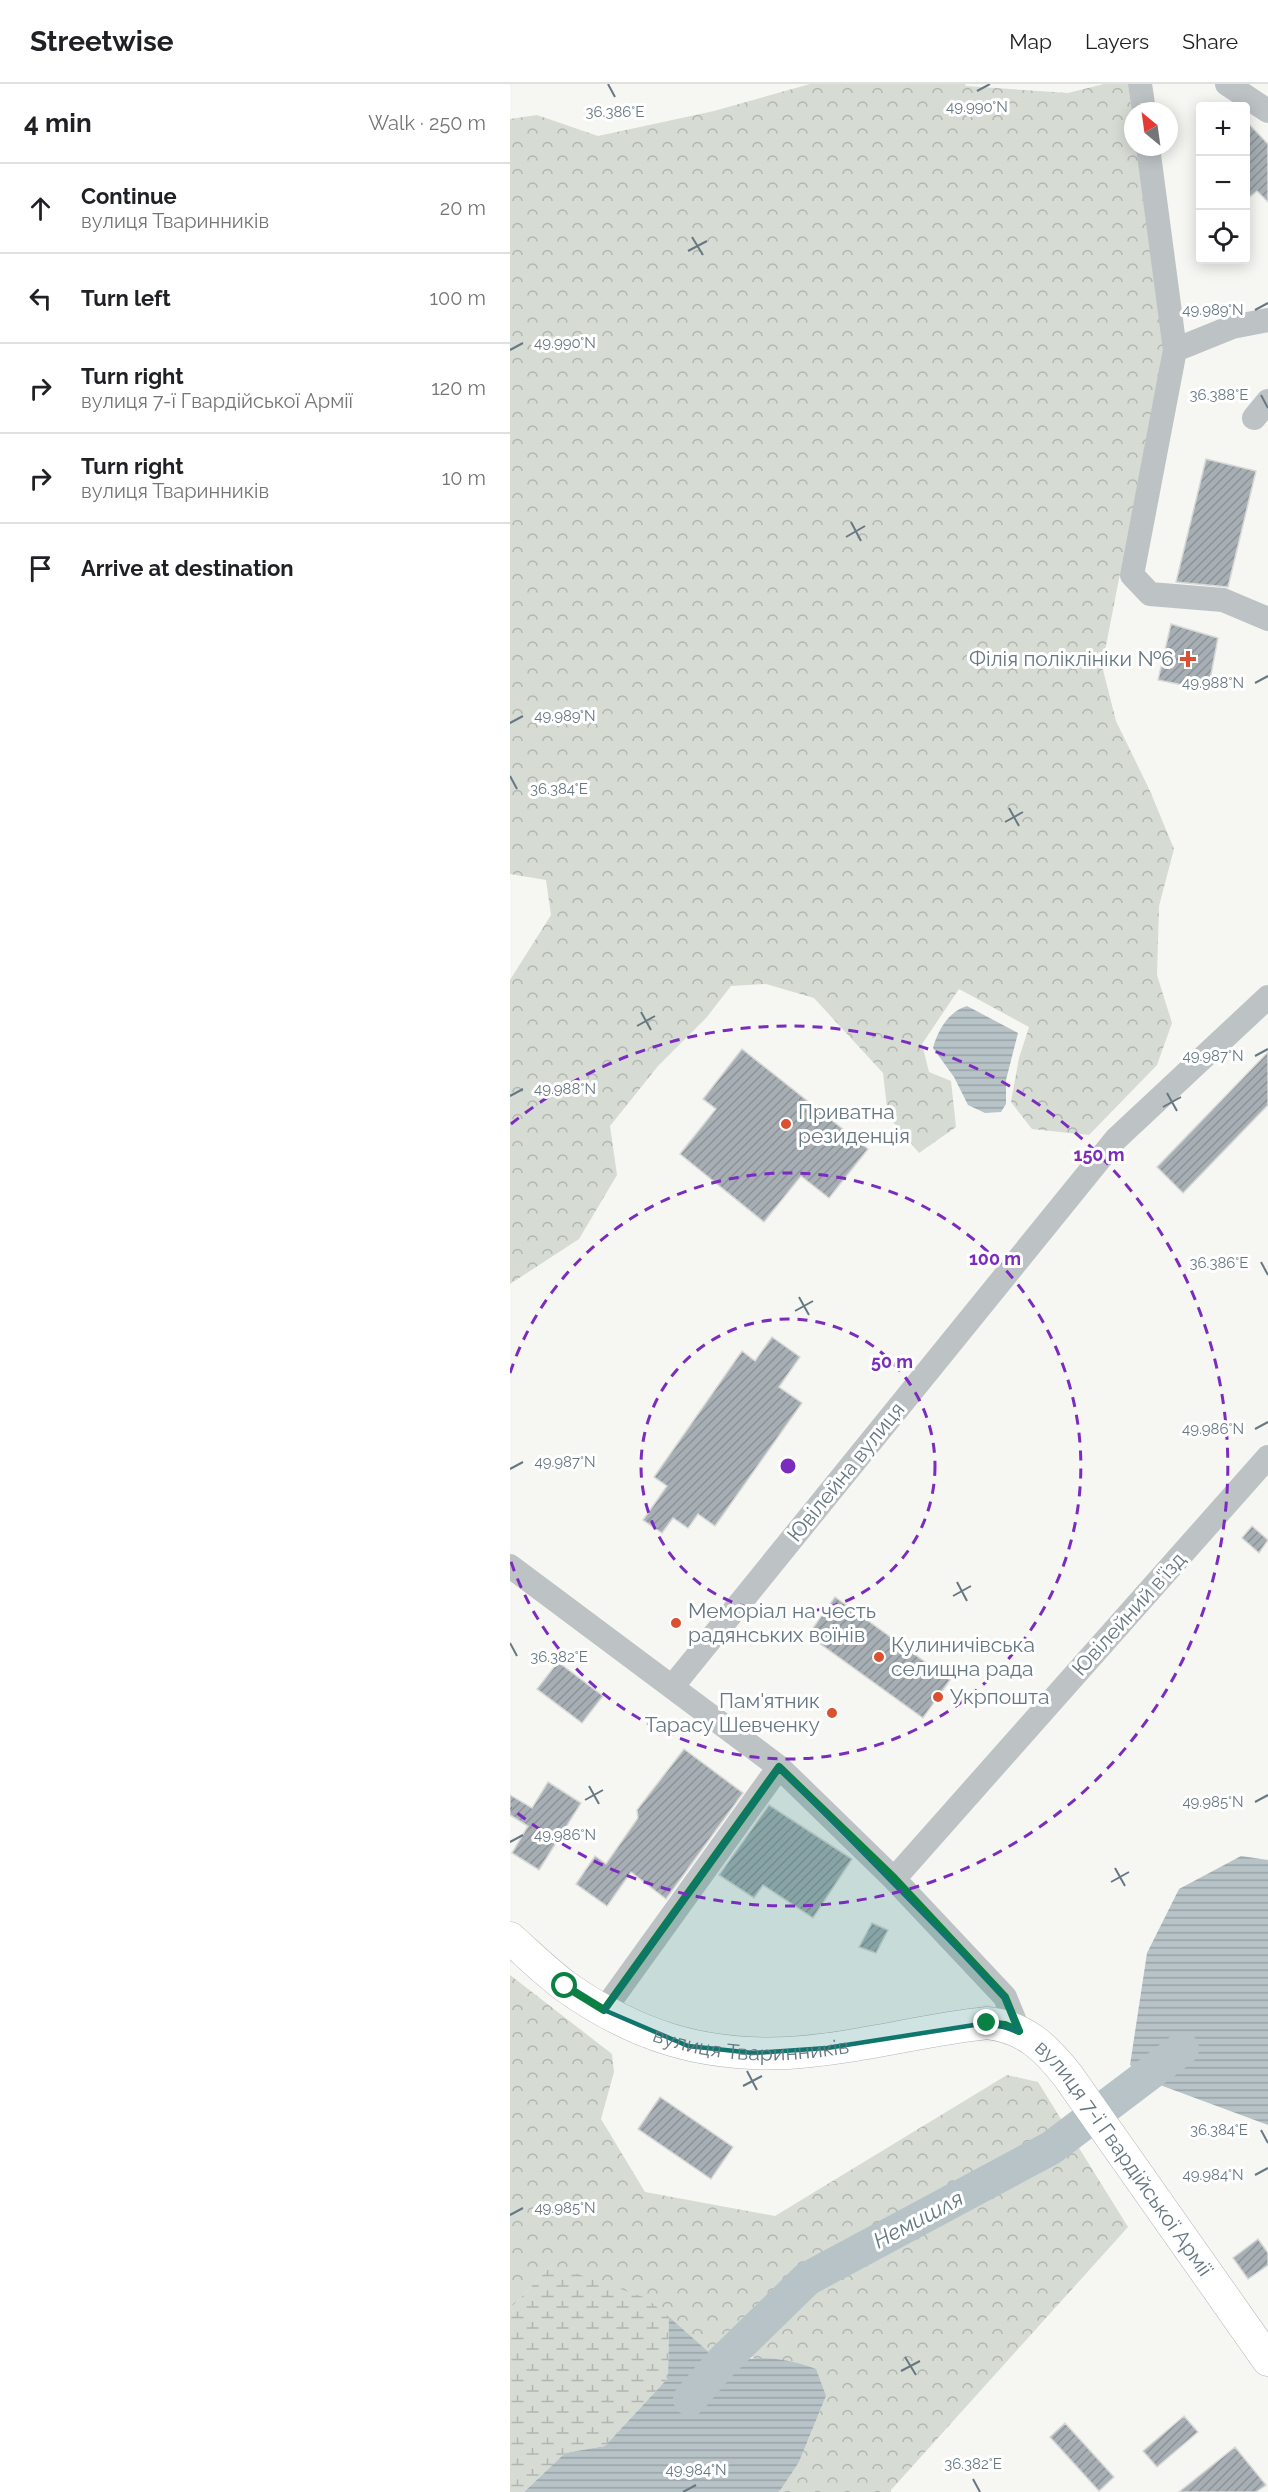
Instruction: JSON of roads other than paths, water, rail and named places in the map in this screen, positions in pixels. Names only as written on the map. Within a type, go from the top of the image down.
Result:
[{"type":"main road","name":"вулиця Тваринників","points":[[510,1938],[565,1986],[604,2010],[661,2038],[688,2046],[753,2053],[789,2053],[987,2023],[1005,2025],[1019,2031]]},
{"type":"main road","name":"вулиця 7-ї Гвардійської Армії","points":[[1019,2031],[1038,2042],[1068,2076],[1268,2360]]},
{"type":"street","points":[[1140,84],[1143,102]]},
{"type":"street","points":[[1227,84],[1268,111]]},
{"type":"street","points":[[1149,156],[1175,350],[1132,575],[1150,594],[1223,600],[1268,619]]},
{"type":"street","points":[[1175,350],[1232,327],[1268,320]]},
{"type":"street","name":"Ювілейна вулиця","points":[[672,1687],[1116,1139],[1268,998]]},
{"type":"street","name":"Ювілейний в'їзд","points":[[894,1878],[1268,1457]]},
{"type":"street","name":"вулиця 7-ї Гвардійської Армії","points":[[510,1566],[779,1767],[894,1878],[1005,1997],[1019,2031]]},
{"type":"street","points":[[604,2010],[779,1767]]},
{"type":"waterway","name":"Немишля","points":[[690,2399],[721,2363],[807,2279],[1051,2148],[1182,2049]]},
{"type":"place","name":"Філія поліклініки №6","points":[[1188,659]]},
{"type":"place","name":"Приватна резиденція","points":[[786,1124]]},
{"type":"place","name":"Меморіал на честь радянських воїнів","points":[[676,1623]]},
{"type":"place","name":"Кулиничівська селищна рада","points":[[879,1657]]},
{"type":"place","name":"Укрпошта","points":[[938,1697]]},
{"type":"place","name":"Пам'ятник Тарасу Шевченку","points":[[832,1713]]}]
